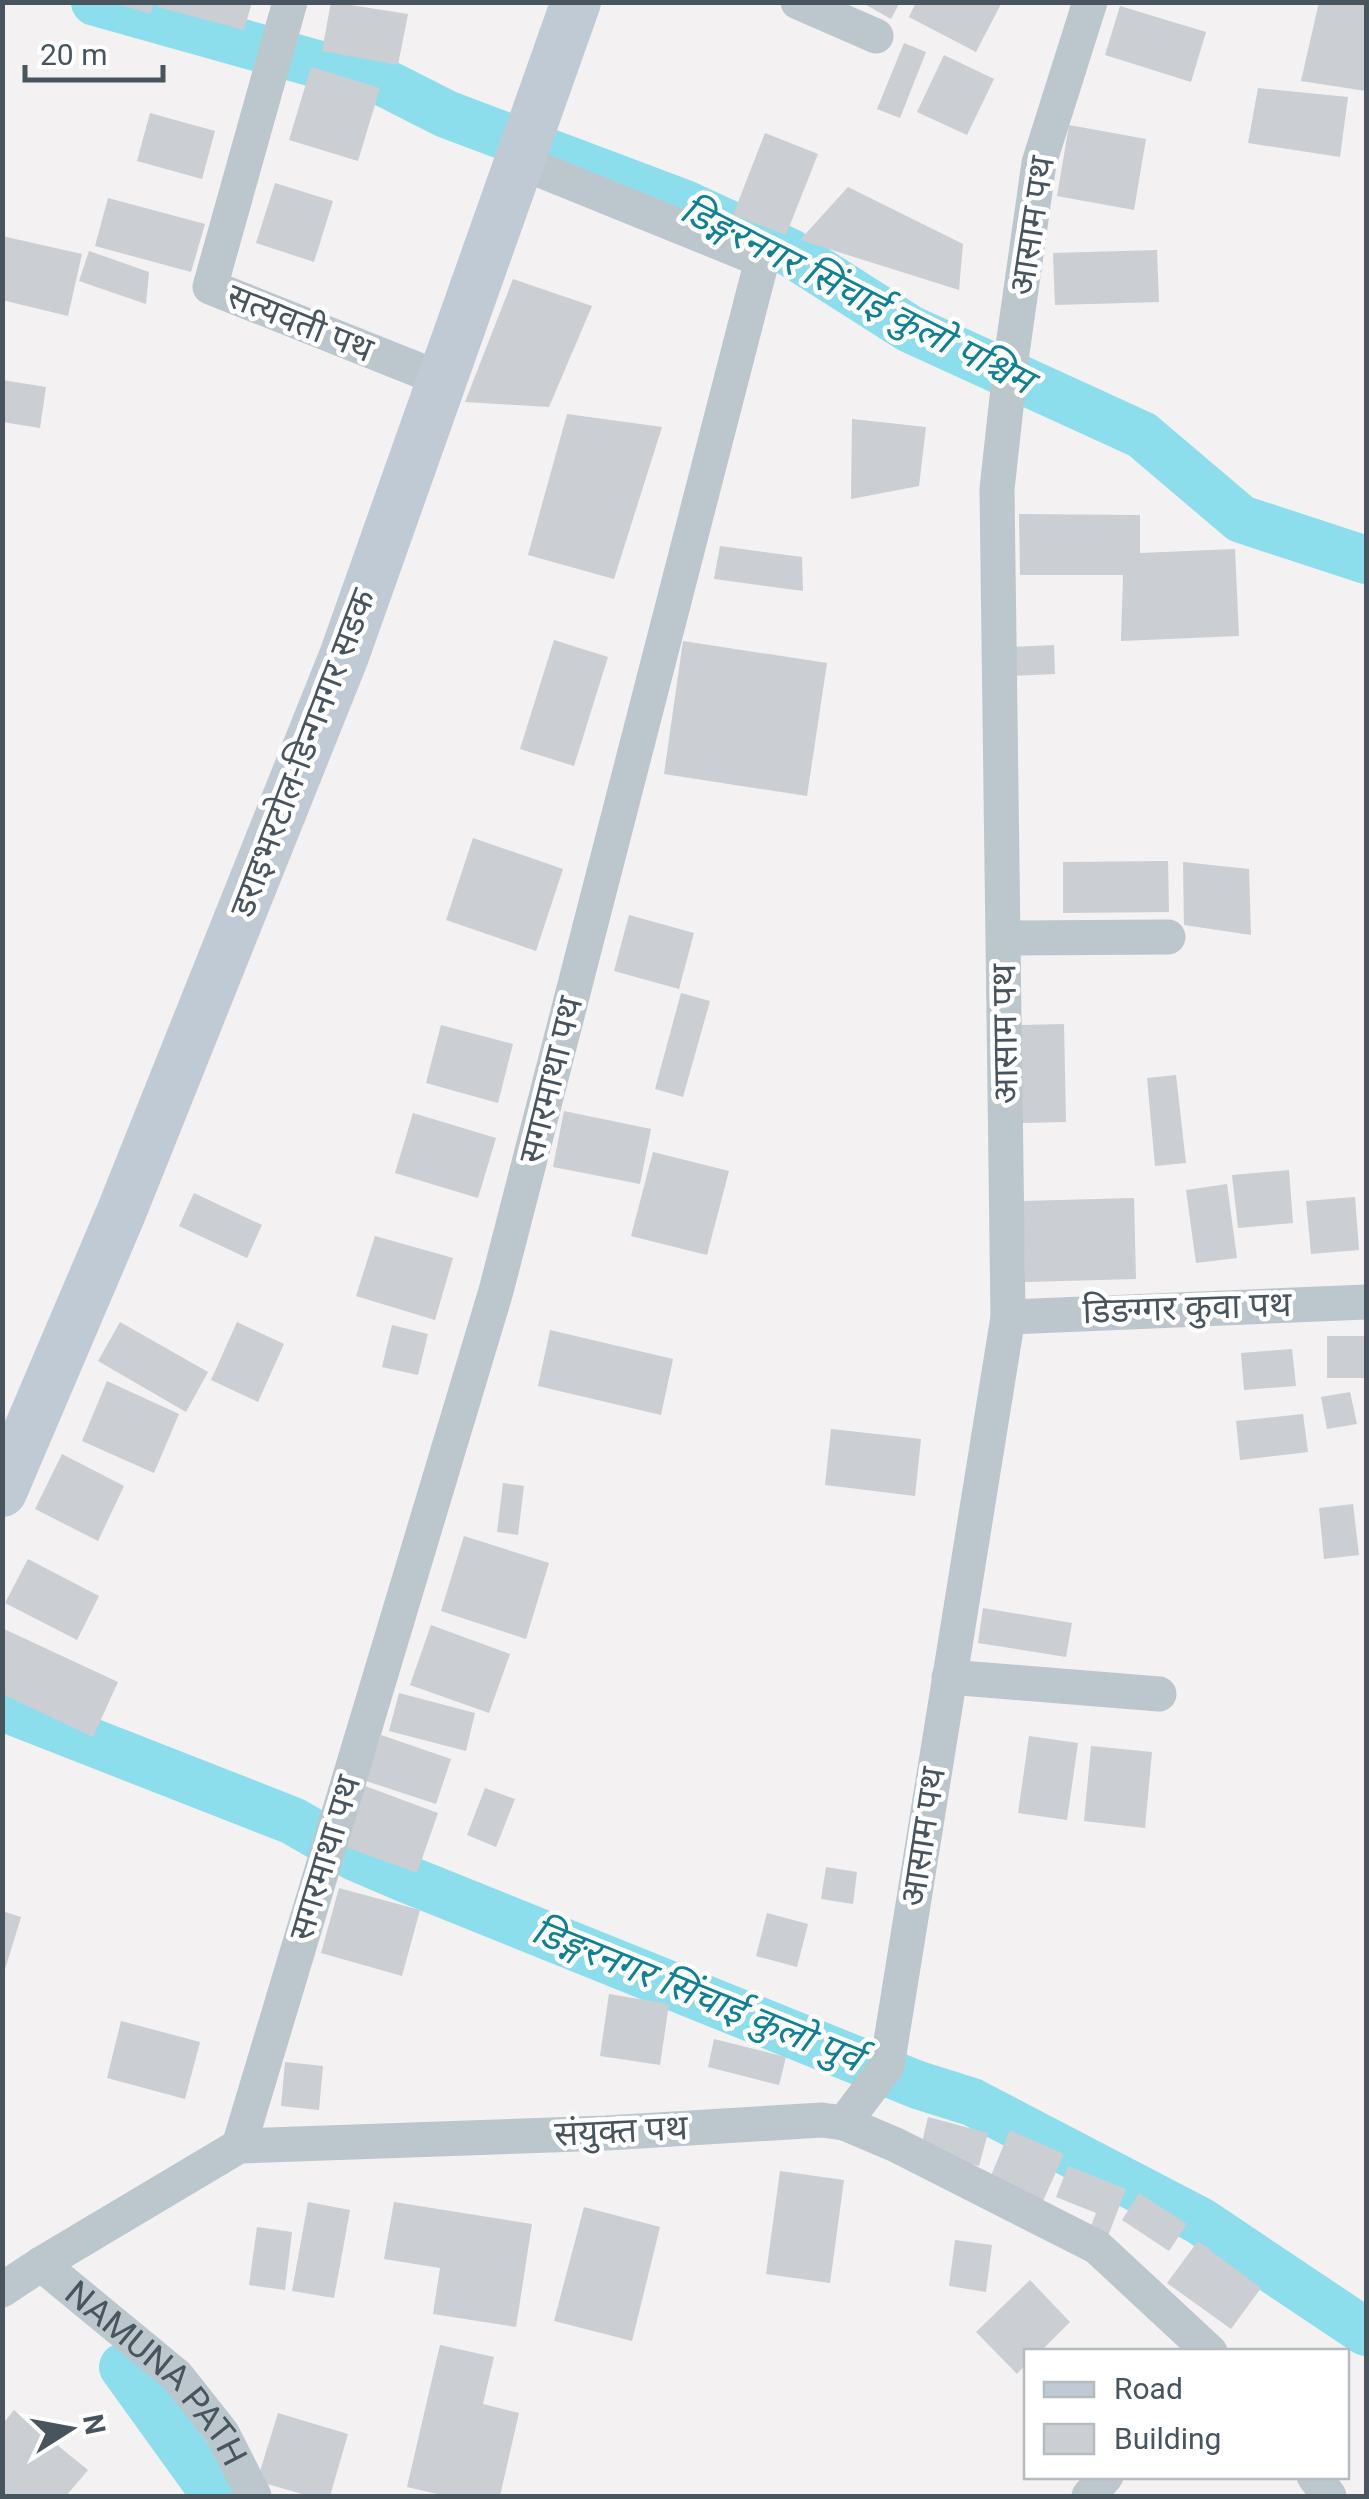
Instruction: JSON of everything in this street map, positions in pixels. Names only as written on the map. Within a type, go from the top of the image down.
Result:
[{"type":"street","name":"डराइभरटोल-डिन्गनगर सडक","points":[[2,1492],[121,1212],[344,656],[576,2]]},
{"type":"street","points":[[798,2],[876,36]]},
{"type":"street","name":"आसाम पथ","points":[[845,2122],[887,2066],[1008,1317],[997,489],[1040,164],[1090,2]]},
{"type":"street","name":"सत्यवती पथ","points":[[282,35],[210,286],[441,379]]},
{"type":"street","name":"सगरमाथा पथ","points":[[239,2146],[496,1291],[762,260],[525,145]]},
{"type":"street","points":[[1004,938],[1168,937]]},
{"type":"street","name":"डिङग्गर कुवा पथ","points":[[1008,1317],[1366,1302]]},
{"type":"street","points":[[948,1677],[1159,1694]]},
{"type":"street","name":"संयुक्त पथ","points":[[2,2290],[239,2146],[607,2133],[822,2120],[845,2122],[896,2145],[1098,2247],[1207,2349]]},
{"type":"street","name":"NAMUNA PATH","points":[[41,2264],[178,2376],[222,2433],[254,2496]]},
{"type":"building","points":[[111,2],[153,2],[151,14]]},
{"type":"building","points":[[160,2],[252,2],[244,30],[158,7]]},
{"type":"building","points":[[331,2],[408,14],[398,65],[322,51]]},
{"type":"building","points":[[861,2],[900,2],[891,19]]},
{"type":"building","points":[[916,2],[1002,2],[976,52],[909,17]]},
{"type":"building","points":[[1319,2],[1366,5],[1366,91],[1301,81]]},
{"type":"building","points":[[1120,6],[1206,32],[1191,82],[1105,55]]},
{"type":"building","points":[[904,43],[926,52],[900,118],[877,109]]},
{"type":"building","points":[[944,55],[994,79],[967,135],[917,112]]},
{"type":"building","points":[[311,67],[380,88],[358,161],[289,140]]},
{"type":"building","points":[[1258,88],[1348,97],[1340,157],[1248,143]]},
{"type":"building","points":[[150,113],[215,131],[202,179],[137,161]]},
{"type":"building","points":[[1069,125],[1146,139],[1134,210],[1057,196]]},
{"type":"building","points":[[765,133],[818,154],[786,235],[733,215]]},
{"type":"building","points":[[275,183],[333,201],[314,262],[256,243]]},
{"type":"building","points":[[848,187],[963,244],[959,290],[800,240]]},
{"type":"building","points":[[108,198],[205,224],[191,272],[95,246]]},
{"type":"building","points":[[2,236],[82,254],[68,316],[2,300]]},
{"type":"building","points":[[1157,250],[1159,302],[1055,305],[1053,253]]},
{"type":"building","points":[[89,251],[149,272],[146,304],[79,281]]},
{"type":"building","points":[[513,279],[592,306],[549,407],[465,402]]},
{"type":"building","points":[[2,380],[46,387],[40,428],[2,422]]},
{"type":"building","points":[[567,414],[662,427],[614,579],[528,555]]},
{"type":"building","points":[[852,419],[926,427],[919,486],[851,499]]},
{"type":"building","points":[[1019,514],[1140,515],[1140,553],[1235,549],[1239,636],[1121,641],[1123,575],[1020,575]]},
{"type":"building","points":[[720,546],[802,557],[803,591],[714,579]]},
{"type":"building","points":[[554,640],[608,657],[574,766],[520,749]]},
{"type":"building","points":[[683,641],[827,663],[807,796],[664,774]]},
{"type":"building","points":[[1054,645],[1055,674],[1010,676],[1009,647]]},
{"type":"building","points":[[473,838],[563,869],[536,951],[446,920]]},
{"type":"building","points":[[1168,861],[1169,912],[1063,913],[1063,862]]},
{"type":"building","points":[[1183,862],[1249,869],[1251,935],[1184,925]]},
{"type":"building","points":[[629,915],[694,933],[679,989],[614,971]]},
{"type":"building","points":[[681,993],[710,1001],[683,1097],[655,1089]]},
{"type":"building","points":[[1064,1024],[1066,1122],[1022,1123],[1020,1025]]},
{"type":"building","points":[[441,1025],[513,1044],[498,1103],[426,1083]]},
{"type":"building","points":[[1176,1075],[1186,1163],[1155,1166],[1147,1078]]},
{"type":"building","points":[[564,1111],[651,1129],[640,1184],[553,1167]]},
{"type":"building","points":[[413,1113],[496,1138],[478,1198],[395,1173]]},
{"type":"building","points":[[653,1152],[729,1171],[707,1255],[631,1236]]},
{"type":"building","points":[[1289,1170],[1293,1223],[1238,1228],[1232,1175]]},
{"type":"building","points":[[1227,1184],[1237,1258],[1196,1263],[1186,1190]]},
{"type":"building","points":[[194,1193],[262,1225],[247,1258],[179,1226]]},
{"type":"building","points":[[1355,1197],[1359,1250],[1311,1254],[1306,1201]]},
{"type":"building","points":[[1134,1198],[1136,1279],[1025,1282],[1023,1201]]},
{"type":"building","points":[[375,1236],[453,1258],[435,1320],[356,1296]]},
{"type":"building","points":[[120,1322],[208,1372],[186,1412],[98,1361]]},
{"type":"building","points":[[237,1322],[284,1344],[258,1402],[211,1380]]},
{"type":"building","points":[[392,1325],[428,1334],[418,1375],[382,1367]]},
{"type":"building","points":[[550,1330],[673,1359],[661,1415],[538,1386]]},
{"type":"building","points":[[1327,1336],[1366,1336],[1366,1378],[1327,1378]]},
{"type":"building","points":[[1292,1349],[1296,1386],[1244,1390],[1241,1353]]},
{"type":"building","points":[[107,1381],[179,1414],[154,1473],[82,1441]]},
{"type":"building","points":[[1350,1392],[1357,1424],[1327,1429],[1321,1397]]},
{"type":"building","points":[[1303,1414],[1308,1452],[1240,1460],[1236,1421]]},
{"type":"building","points":[[831,1429],[921,1439],[915,1496],[825,1485]]},
{"type":"building","points":[[62,1454],[124,1486],[98,1541],[35,1509]]},
{"type":"building","points":[[503,1483],[524,1486],[518,1535],[497,1532]]},
{"type":"building","points":[[1353,1504],[1359,1555],[1324,1559],[1319,1508]]},
{"type":"building","points":[[464,1536],[549,1563],[526,1639],[441,1611]]},
{"type":"building","points":[[28,1559],[99,1596],[77,1640],[5,1603]]},
{"type":"building","points":[[983,1608],[1072,1623],[1066,1657],[978,1643]]},
{"type":"building","points":[[431,1625],[510,1654],[489,1713],[410,1685]]},
{"type":"building","points":[[2,1628],[118,1682],[93,1737],[2,1694]]},
{"type":"building","points":[[399,1693],[475,1713],[466,1751],[389,1731]]},
{"type":"building","points":[[381,1735],[451,1759],[436,1804],[366,1781]]},
{"type":"building","points":[[1029,1736],[1078,1743],[1067,1820],[1018,1813]]},
{"type":"building","points":[[1091,1746],[1152,1752],[1145,1828],[1084,1821]]},
{"type":"building","points":[[365,1786],[438,1813],[417,1873],[343,1846]]},
{"type":"building","points":[[485,1788],[515,1799],[496,1847],[467,1835]]},
{"type":"building","points":[[826,1867],[857,1872],[853,1904],[821,1899]]},
{"type":"building","points":[[339,1888],[420,1910],[402,1976],[321,1953]]},
{"type":"building","points":[[2,1911],[21,1917],[3,1976],[2,1976]]},
{"type":"building","points":[[767,1913],[808,1924],[797,1967],[756,1956]]},
{"type":"building","points":[[609,1994],[669,2004],[660,2065],[600,2056]]},
{"type":"building","points":[[121,2021],[200,2042],[185,2099],[107,2078]]},
{"type":"building","points":[[714,2039],[786,2057],[779,2085],[708,2067]]},
{"type":"building","points":[[285,2062],[323,2066],[319,2110],[281,2106]]},
{"type":"building","points":[[928,2117],[988,2133],[979,2166],[920,2151]]},
{"type":"building","points":[[1010,2130],[1064,2154],[1043,2201],[990,2178]]},
{"type":"building","points":[[1068,2166],[1126,2189],[1108,2236],[1090,2229],[1096,2213],[1056,2197]]},
{"type":"building","points":[[780,2171],[844,2180],[830,2283],[766,2274]]},
{"type":"building","points":[[1139,2193],[1187,2224],[1169,2251],[1122,2220]]},
{"type":"building","points":[[308,2202],[350,2210],[334,2298],[292,2291]]},
{"type":"building","points":[[394,2202],[532,2224],[516,2327],[433,2314],[440,2268],[384,2259]]},
{"type":"building","points":[[584,2207],[660,2227],[632,2341],[554,2321]]},
{"type":"building","points":[[257,2227],[292,2232],[285,2290],[249,2285]]},
{"type":"building","points":[[955,2240],[992,2245],[986,2292],[949,2286]]},
{"type":"building","points":[[1198,2241],[1261,2288],[1231,2329],[1167,2283]]},
{"type":"building","points":[[1030,2280],[1070,2322],[1043,2349],[1024,2349],[1024,2366],[1017,2374],[976,2332]]},
{"type":"building","points":[[440,2345],[494,2357],[483,2404],[519,2413],[500,2496],[446,2496],[407,2487]]},
{"type":"building","points":[[14,2410],[88,2470],[66,2496],[2,2496],[2,2425]]},
{"type":"building","points":[[278,2413],[348,2434],[330,2496],[309,2496],[257,2481]]},
{"type":"waterway","name":"डिङ्गरनगर सिंचाई कुलो पश्चिम","points":[[95,2],[385,83],[446,114],[685,204],[789,252],[910,329],[1142,435],[1241,519],[1366,560]]},
{"type":"waterway","name":"डिङ्गरनगर सिंचाई कुलो पुर्व","points":[[2,1707],[293,1821],[355,1857],[404,1878],[918,2085],[972,2102],[1200,2221],[1366,2332]]},
{"type":"waterway","points":[[123,2367],[216,2496]]}]
